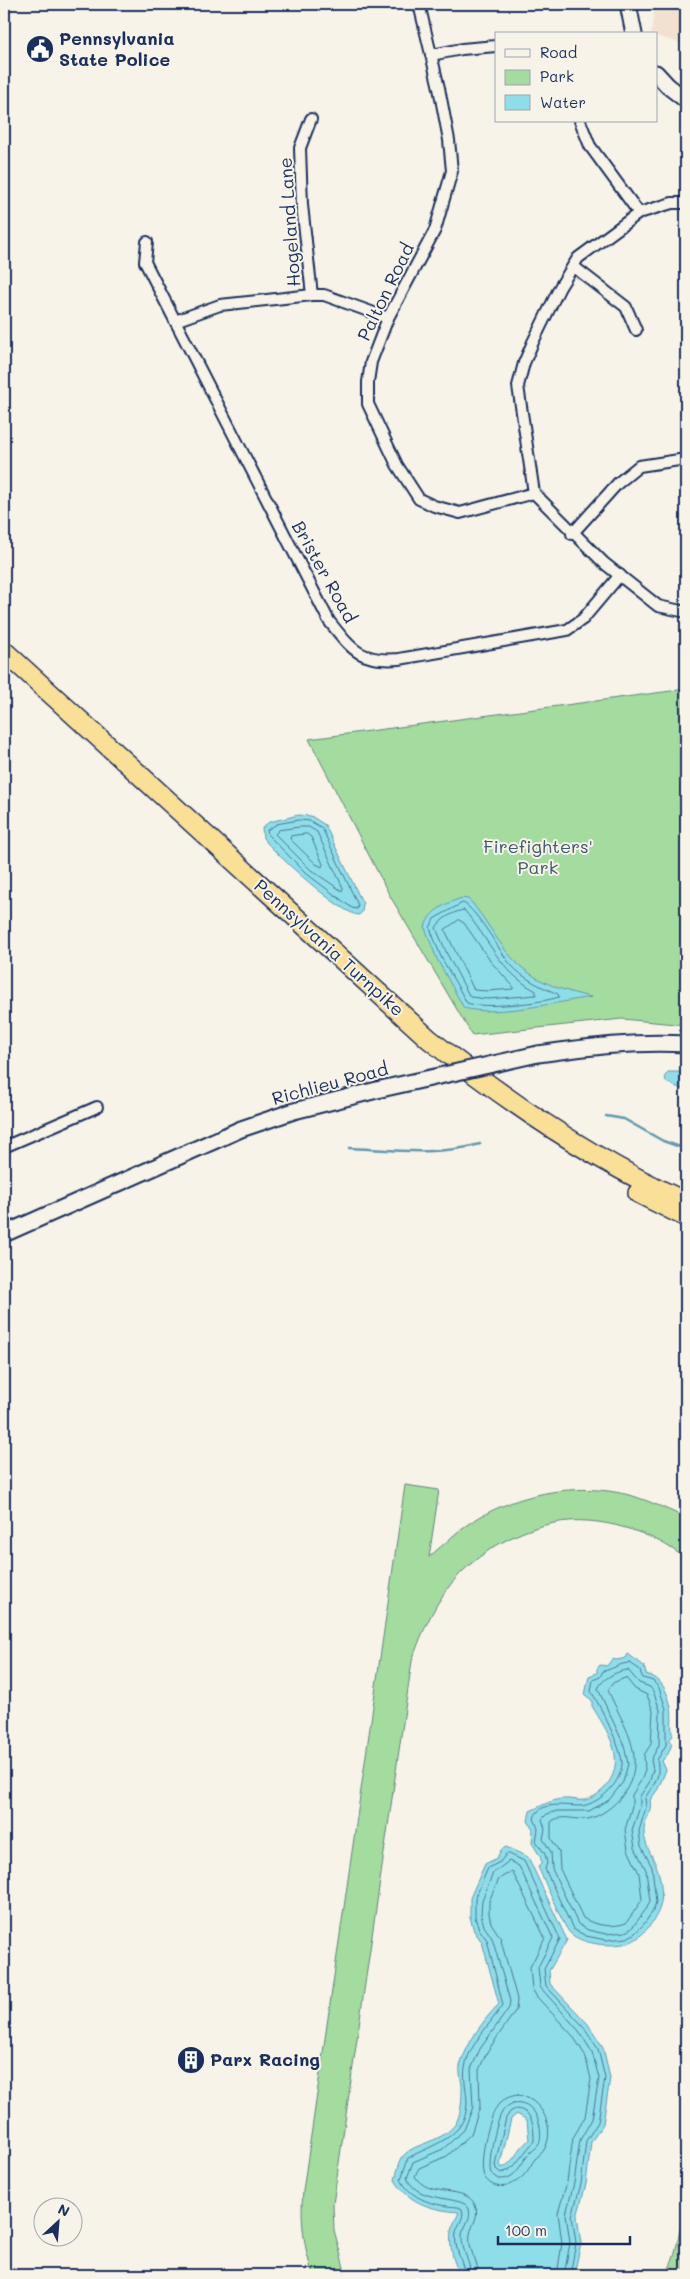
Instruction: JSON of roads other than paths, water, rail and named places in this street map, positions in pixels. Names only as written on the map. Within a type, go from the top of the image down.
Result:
[{"type":"highway","name":"Pennsylvania Turnpike","points":[[4,651],[429,1039],[486,1084],[547,1127],[624,1172],[686,1202]]},
{"type":"highway","name":"Pennsylvania Turnpike","points":[[4,668],[396,1026],[453,1075],[508,1116],[574,1158],[686,1218]]},
{"type":"main road","points":[[628,4],[634,32]]},
{"type":"main road","points":[[658,76],[686,100]]},
{"type":"main road","name":"Richlieu Road","points":[[4,1234],[241,1130],[302,1108],[538,1054],[600,1046],[658,1043],[686,1044]]},
{"type":"street","name":"Palton Road","points":[[419,4],[449,140],[452,171],[447,195],[435,230],[388,318],[371,362],[368,382],[368,404],[397,465],[419,498],[434,506],[460,513],[534,493]]},
{"type":"street","points":[[431,55],[462,49],[495,46]]},
{"type":"street","name":"Hogeland Lane","points":[[311,119],[300,148],[302,205],[312,295]]},
{"type":"street","points":[[580,122],[590,146],[639,213]]},
{"type":"street","points":[[686,203],[672,203],[639,213],[578,258],[560,287],[533,342],[524,363],[518,386],[534,493],[572,534],[658,606],[686,612]]},
{"type":"street","name":"Brister Road","points":[[147,242],[145,262],[329,621],[344,640],[359,653],[376,660],[399,658],[567,630],[583,620],[620,576]]},
{"type":"street","points":[[573,266],[626,308],[636,330]]},
{"type":"street","points":[[175,322],[220,305],[312,295],[324,295],[388,318]]},
{"type":"street","points":[[572,534],[618,483],[640,466],[686,459]]},
{"type":"street","points":[[4,1147],[97,1107]]},
{"type":"water","points":[[299,815],[311,816],[325,825],[363,904],[362,912],[359,915],[351,913],[324,895],[280,856],[263,838],[262,828],[269,822]]},
{"type":"water","points":[[462,898],[468,899],[473,904],[507,952],[524,969],[555,987],[591,997],[509,1010],[492,1011],[464,1008],[437,959],[425,928],[434,912],[444,905]]},
{"type":"water","points":[[668,1072],[686,1072],[686,1091],[666,1082],[665,1076]]},
{"type":"water","points":[[628,1654],[644,1666],[646,1674],[660,1682],[668,1696],[672,1711],[673,1736],[669,1740],[672,1744],[668,1754],[662,1761],[666,1770],[658,1789],[650,1800],[650,1809],[644,1829],[648,1849],[659,1873],[662,1898],[660,1908],[653,1921],[639,1937],[628,1943],[606,1945],[582,1940],[567,1929],[538,1867],[542,1863],[532,1843],[533,1829],[528,1821],[530,1811],[544,1804],[563,1799],[585,1800],[594,1796],[607,1785],[613,1775],[615,1755],[613,1745],[592,1706],[592,1700],[585,1695],[589,1676],[597,1673],[600,1665],[607,1666],[612,1659],[626,1658]]},
{"type":"water","points":[[506,1847],[528,1857],[567,1940],[549,1971],[550,1984],[588,2024],[603,2047],[610,2078],[603,2124],[591,2142],[586,2184],[577,2217],[581,2243],[574,2275],[461,2275],[452,2254],[451,2242],[452,2229],[459,2212],[440,2210],[422,2204],[407,2195],[395,2180],[399,2163],[404,2155],[414,2148],[448,2132],[457,2122],[462,2101],[460,2068],[463,2057],[476,2032],[499,2004],[482,1942],[474,1931],[470,1917],[470,1898],[485,1864],[497,1858],[501,1850]],"holes":[[[517,2114],[527,2120],[529,2140],[510,2163],[502,2168],[500,2164],[511,2119]]]},
{"type":"waterway","points":[[606,1116],[624,1119],[663,1141],[686,1149]]},
{"type":"waterway","points":[[349,1148],[431,1151],[464,1148],[480,1144]]},
{"type":"place","name":"Pennsylvania State Police","points":[[40,49]]},
{"type":"place","name":"Parx Racing","points":[[191,2060]]},
{"type":"park label","name":"Firefighters' Park","points":[[538,858]]}]
